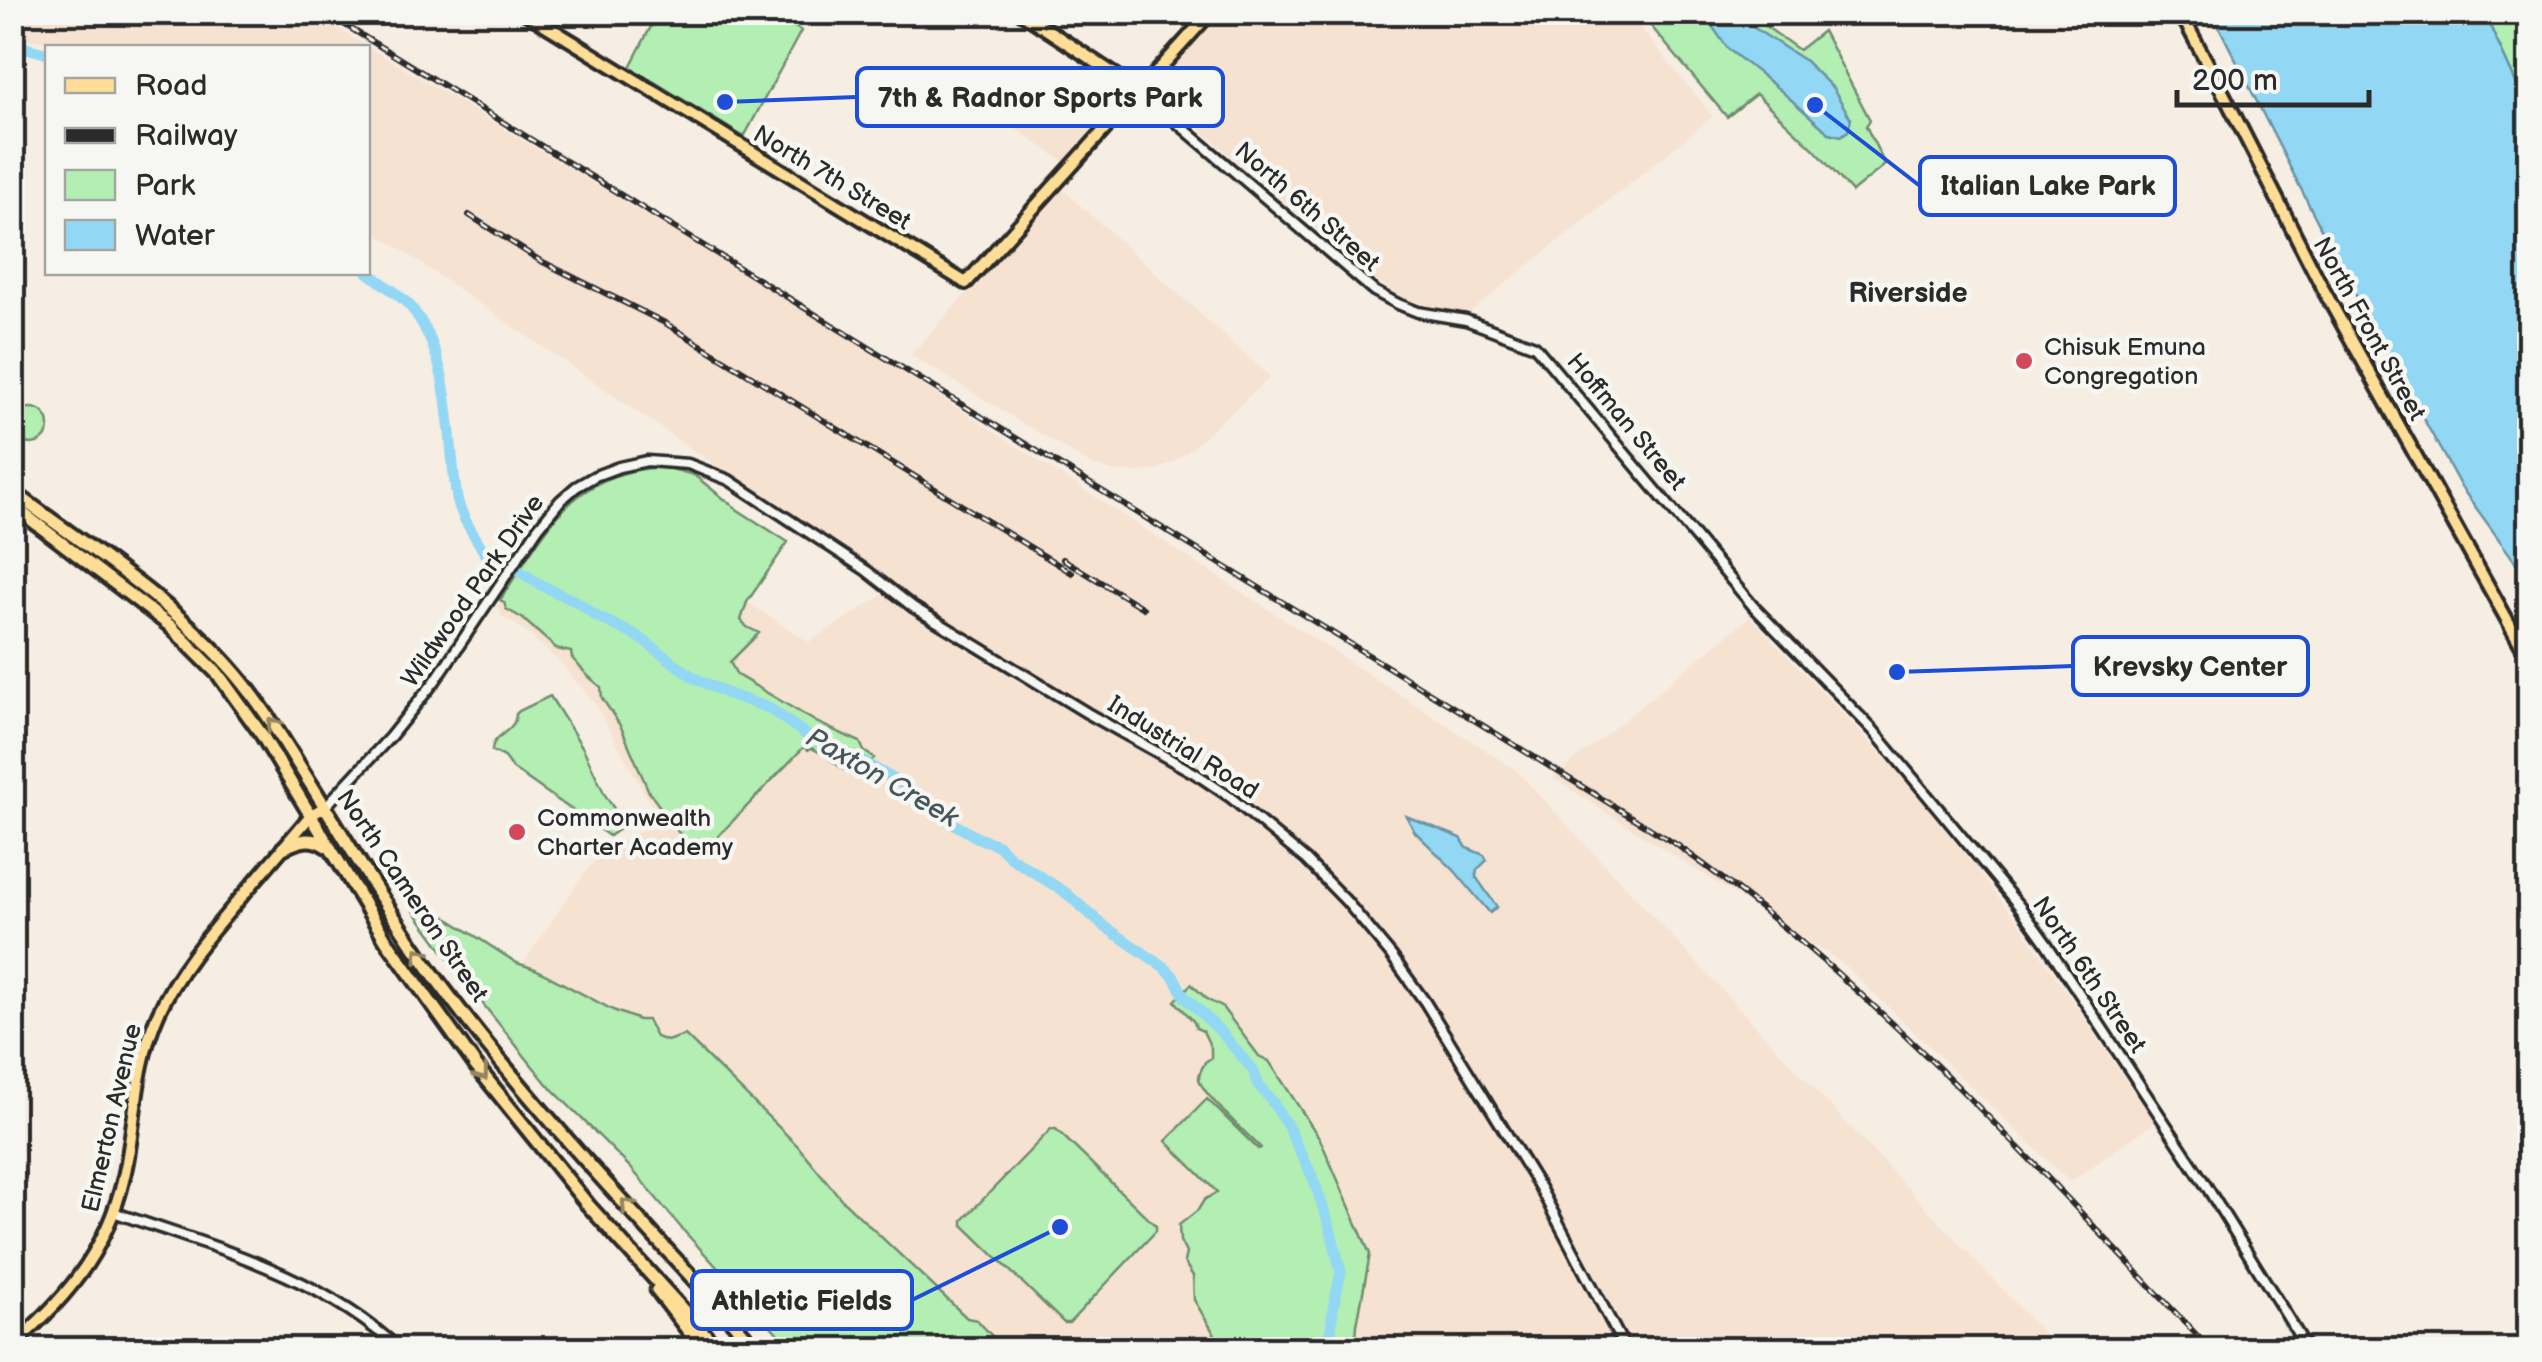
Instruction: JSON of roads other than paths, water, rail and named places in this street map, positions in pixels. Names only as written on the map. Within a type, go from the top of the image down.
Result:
[{"type":"highway","name":"North Cameron Street","points":[[12,491],[158,600],[212,648],[257,700],[410,941],[492,1051],[758,1350]]},
{"type":"highway","name":"North Cameron Street","points":[[12,505],[158,616],[194,648],[240,702],[406,969],[534,1141],[612,1232]]},
{"type":"highway","points":[[283,848],[309,839],[330,848]]},
{"type":"highway","points":[[612,1232],[703,1350]]},
{"type":"highway","points":[[612,1232],[720,1350]]},
{"type":"main road","name":"North 7th Street","points":[[524,12],[966,283],[1140,91]]},
{"type":"main road","name":"North 6th Street","points":[[1020,12],[1140,91]]},
{"type":"main road","points":[[1140,91],[1211,12]]},
{"type":"main road","name":"North Front Street","points":[[2180,12],[2332,305],[2530,661]]},
{"type":"main road","name":"Elmerton Avenue","points":[[12,1345],[72,1287],[114,1212],[127,1162],[141,1066],[160,1010],[193,956],[311,815],[326,806]]},
{"type":"street","name":"North 6th Street","points":[[1140,91],[1374,291]]},
{"type":"street","name":"Hoffman Street","points":[[1374,291],[1418,312],[1466,320],[1535,346],[1753,606],[1798,654]]},
{"type":"street","name":"Wildwood Park Drive","points":[[326,806],[428,690],[517,558],[567,494],[606,471],[633,463],[688,464]]},
{"type":"street","name":"Industrial Road","points":[[688,464],[729,480],[914,607],[1196,774],[1230,796],[1306,860],[1372,931],[1426,1002],[1540,1188],[1626,1350]]},
{"type":"street","name":"North 6th Street","points":[[1798,654],[1873,730],[2046,943],[2205,1184],[2308,1350]]},
{"type":"street","points":[[114,1212],[304,1283],[352,1312],[400,1350]]},
{"type":"water","points":[[1703,13],[1731,13],[1804,60],[1833,88],[1851,119],[1848,131],[1841,136],[1829,133],[1728,49]]},
{"type":"water","points":[[2212,13],[2484,13],[2529,111],[2529,581],[2461,487],[2342,270]]},
{"type":"water","points":[[1406,816],[1461,838],[1467,848],[1484,855],[1487,860],[1476,877],[1497,907],[1490,913],[1415,832]]},
{"type":"waterway","name":"Paxton Creek","points":[[12,44],[45,53]]},
{"type":"waterway","name":"Paxton Creek","points":[[370,274],[410,306],[434,349],[446,398],[457,499],[486,556],[505,562],[639,637],[693,677],[769,708],[808,736],[907,787],[949,821],[998,845],[1066,893],[1174,977],[1184,996],[1253,1070],[1312,1176],[1341,1272],[1329,1350]]},
{"type":"railway","points":[[324,12],[1677,845],[1751,900],[1890,1021],[2021,1150],[2211,1350]]},
{"type":"railway","points":[[469,215],[539,260],[665,323],[1072,573]]},
{"type":"railway","points":[[1063,559],[1143,608]]},
{"type":"place","name":"7th & Radnor Sports Park","points":[[725,102]]},
{"type":"place","name":"Italian Lake Park","points":[[1815,105]]},
{"type":"place","name":"Chisuk Emuna Congregation","points":[[2024,361]]},
{"type":"place","name":"Krevsky Center","points":[[1897,672]]},
{"type":"place","name":"Commonwealth Charter Academy","points":[[517,832]]},
{"type":"place","name":"Athletic Fields","points":[[1060,1227]]},
{"type":"district","name":"Riverside","points":[[1908,293]]}]
